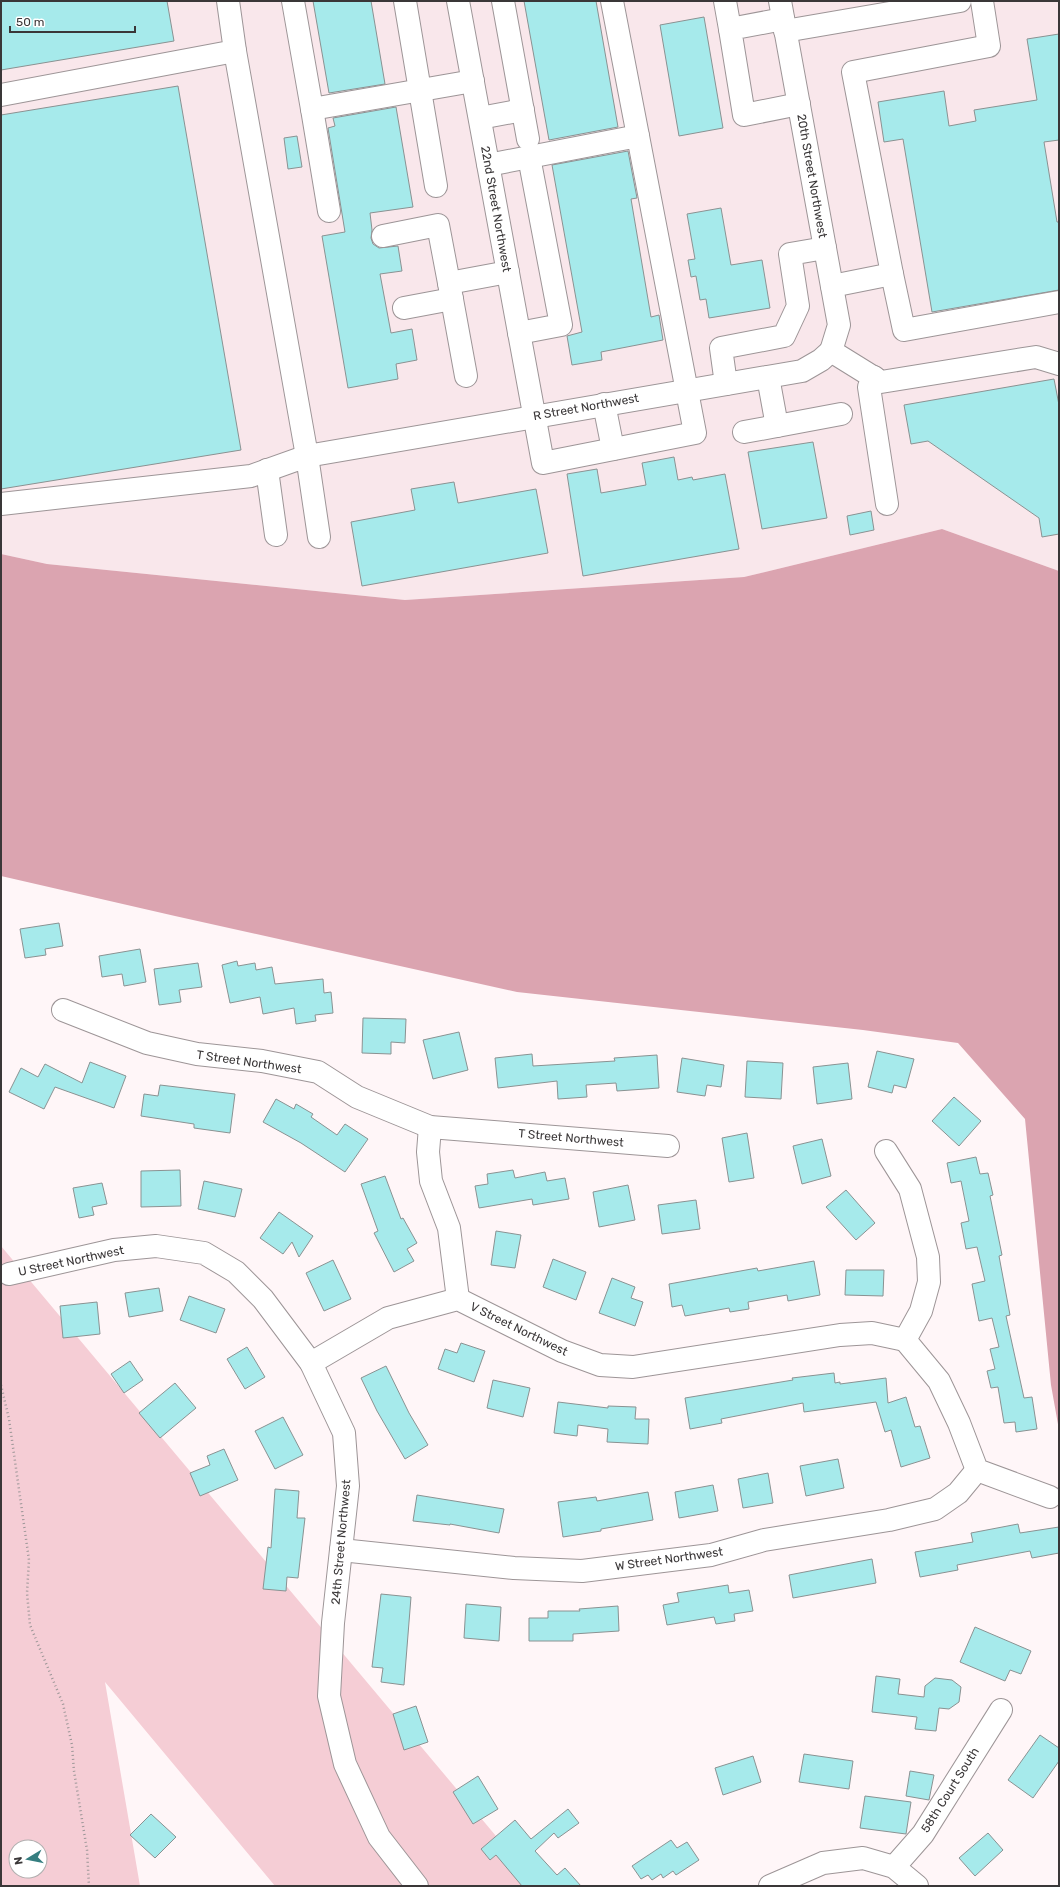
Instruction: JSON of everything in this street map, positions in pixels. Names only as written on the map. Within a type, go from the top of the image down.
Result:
[{"type":"street","points":[[228,1],[235,51],[319,537]]},
{"type":"street","points":[[293,1],[329,212]]},
{"type":"street","points":[[405,1],[436,186]]},
{"type":"street","name":"22nd Street Northwest","points":[[458,1],[543,463],[613,449]]},
{"type":"street","points":[[503,1],[561,325],[519,333]]},
{"type":"street","points":[[604,404],[613,449],[695,433],[612,1]]},
{"type":"street","points":[[724,1],[744,115],[799,104]]},
{"type":"street","points":[[730,29],[783,17],[958,1]]},
{"type":"street","points":[[982,1],[989,46],[853,72],[904,330],[1059,302]]},
{"type":"street","name":"20th Street Northwest","points":[[783,17],[839,325],[832,351]]},
{"type":"street","points":[[1,95],[235,51]]},
{"type":"street","points":[[312,109],[473,81]]},
{"type":"street","points":[[480,118],[523,110]]},
{"type":"street","points":[[488,165],[529,148],[638,136]]},
{"type":"street","points":[[383,236],[438,226],[466,376]]},
{"type":"street","points":[[726,384],[721,348],[784,336],[798,306],[790,254],[825,248]]},
{"type":"street","points":[[404,308],[508,272]]},
{"type":"street","points":[[832,286],[892,274]]},
{"type":"street","points":[[832,351],[881,382],[1036,357],[1059,364]]},
{"type":"street","name":"R Street Northwest","points":[[1,504],[251,476],[306,456],[336,450],[802,371],[821,360],[832,351]]},
{"type":"street","points":[[768,377],[777,426]]},
{"type":"street","points":[[874,377],[869,387],[887,504]]},
{"type":"street","points":[[744,432],[841,414]]},
{"type":"street","points":[[267,470],[276,535]]},
{"type":"street","name":"T Street Northwest","points":[[64,1010],[147,1043],[197,1054],[262,1061],[318,1072],[357,1097],[430,1127],[668,1146]]},
{"type":"street","points":[[430,1127],[428,1152],[431,1181],[449,1228],[458,1299]]},
{"type":"street","points":[[886,1150],[910,1189],[928,1257],[929,1282],[923,1304],[905,1340],[939,1381],[959,1423],[977,1470],[1050,1497]]},
{"type":"street","name":"U Street Northwest","points":[[9,1274],[114,1250],[156,1246]]},
{"type":"street","name":"24th Street Northwest","points":[[156,1246],[204,1253],[236,1272],[262,1299],[311,1363],[344,1433],[348,1486],[333,1623],[329,1696],[348,1771],[379,1838],[417,1886]]},
{"type":"street","name":"V Street Northwest","points":[[311,1363],[388,1318],[458,1299],[562,1352],[600,1364],[633,1367],[840,1335],[872,1333],[905,1340]]},
{"type":"street","name":"W Street Northwest","points":[[342,1550],[514,1568],[582,1571],[711,1555],[764,1540],[889,1520],[935,1508],[958,1493],[977,1470]]},
{"type":"street","name":"58th Court South","points":[[894,1867],[923,1834],[1001,1710]]},
{"type":"street","points":[[770,1886],[823,1863],[863,1858],[894,1867],[917,1886]]},
{"type":"path","points":[[1,1385],[9,1419],[29,1560],[27,1592],[30,1625],[63,1704],[72,1745],[74,1771],[87,1850],[89,1886]]},
{"type":"shaded area","points":[[1,1],[1059,1],[1059,571],[942,529],[744,577],[405,600],[47,564],[1,554]]},
{"type":"shaded area","points":[[942,529],[1059,571],[1059,1430],[1051,1385],[1025,1119],[958,1043],[863,1030],[517,992],[1,876],[1,554],[47,564],[405,600],[744,577]]},
{"type":"shaded area","points":[[1,1246],[538,1886],[275,1886],[105,1682],[140,1886],[1,1886]]},
{"type":"building","points":[[1,1],[167,1],[174,41],[1,70]]},
{"type":"building","points":[[313,1],[371,1],[385,84],[329,93]]},
{"type":"building","points":[[524,1],[596,1],[618,127],[549,140]]},
{"type":"building","points":[[704,17],[723,128],[679,136],[660,25]]},
{"type":"building","points":[[1059,34],[1059,140],[1044,142],[1057,222],[1059,222],[1059,290],[932,312],[903,139],[884,142],[878,102],[944,91],[949,126],[976,121],[974,110],[1037,100],[1027,39]]},
{"type":"building","points":[[178,86],[241,450],[1,489],[1,115]]},
{"type":"building","points":[[396,107],[413,207],[370,213],[372,230],[371,238],[373,244],[379,248],[398,246],[402,271],[380,274],[391,333],[412,329],[417,360],[396,364],[398,379],[348,388],[322,236],[345,232],[328,128],[335,126],[333,118]]},
{"type":"building","points":[[297,136],[302,167],[288,169],[284,138]]},
{"type":"building","points":[[628,151],[637,198],[631,199],[651,317],[659,315],[663,340],[601,352],[602,360],[572,365],[567,336],[582,332],[552,165]]},
{"type":"building","points":[[721,208],[731,265],[762,260],[770,308],[709,318],[706,299],[700,300],[696,276],[691,277],[688,260],[695,259],[687,214]]},
{"type":"building","points":[[1054,379],[1059,405],[1059,534],[1042,537],[1039,518],[928,441],[911,444],[904,405]]},
{"type":"building","points":[[813,442],[827,518],[762,529],[748,452]]},
{"type":"building","points":[[674,457],[678,480],[692,477],[693,480],[725,474],[739,549],[583,576],[567,474],[597,469],[601,493],[646,485],[642,463]]},
{"type":"building","points":[[454,482],[458,503],[536,489],[548,553],[362,586],[351,522],[415,510],[411,489]]},
{"type":"building","points":[[871,511],[874,530],[850,535],[847,516]]},
{"type":"building","points":[[59,923],[63,946],[45,949],[46,955],[25,958],[20,929]]},
{"type":"building","points":[[140,949],[146,982],[124,986],[122,974],[102,977],[99,956]]},
{"type":"building","points":[[237,961],[238,966],[255,963],[256,970],[272,967],[275,984],[323,979],[324,993],[331,992],[333,1013],[315,1015],[316,1021],[296,1024],[294,1008],[263,1014],[260,997],[230,1003],[222,965]]},
{"type":"building","points":[[198,963],[202,987],[179,990],[181,1002],[159,1005],[154,969]]},
{"type":"building","points":[[363,1018],[406,1019],[405,1043],[391,1042],[391,1054],[362,1053]]},
{"type":"building","points":[[459,1032],[468,1070],[433,1079],[423,1040]]},
{"type":"building","points":[[877,1051],[914,1059],[906,1088],[894,1085],[892,1093],[868,1087]]},
{"type":"building","points":[[532,1054],[533,1066],[615,1061],[614,1058],[657,1055],[659,1088],[617,1091],[616,1083],[586,1085],[587,1097],[558,1099],[557,1081],[498,1088],[495,1058]]},
{"type":"building","points":[[682,1058],[724,1065],[721,1087],[707,1085],[705,1096],[677,1092]]},
{"type":"building","points":[[747,1061],[783,1063],[781,1099],[745,1097]]},
{"type":"building","points":[[90,1062],[126,1076],[114,1108],[55,1087],[44,1109],[9,1092],[21,1068],[38,1077],[45,1064],[82,1083]]},
{"type":"building","points":[[848,1063],[852,1099],[817,1104],[813,1067]]},
{"type":"building","points":[[160,1085],[235,1094],[230,1133],[194,1128],[194,1124],[141,1116],[144,1094],[158,1096]]},
{"type":"building","points":[[954,1097],[981,1121],[959,1146],[932,1121]]},
{"type":"building","points":[[276,1099],[294,1109],[296,1104],[313,1114],[311,1117],[337,1135],[345,1124],[368,1139],[345,1172],[301,1143],[263,1122]]},
{"type":"building","points":[[747,1133],[754,1178],[729,1182],[722,1138]]},
{"type":"building","points":[[822,1139],[831,1176],[802,1184],[793,1146]]},
{"type":"building","points":[[976,1157],[980,1174],[988,1173],[993,1195],[990,1196],[1002,1255],[999,1256],[1010,1315],[1006,1316],[1024,1398],[1032,1397],[1037,1429],[1016,1432],[1015,1422],[1004,1423],[998,1387],[991,1388],[987,1371],[995,1369],[990,1349],[999,1347],[992,1318],[979,1321],[972,1284],[985,1281],[977,1247],[966,1249],[961,1223],[969,1221],[961,1181],[951,1183],[947,1163]]},
{"type":"building","points":[[180,1170],[181,1206],[141,1207],[141,1171]]},
{"type":"building","points":[[513,1170],[515,1178],[545,1172],[547,1181],[565,1178],[569,1199],[533,1205],[532,1199],[479,1208],[475,1186],[488,1184],[487,1174]]},
{"type":"building","points":[[385,1176],[401,1219],[403,1218],[417,1243],[407,1249],[414,1261],[394,1272],[374,1233],[378,1231],[361,1184]]},
{"type":"building","points":[[204,1181],[242,1189],[235,1217],[198,1209]]},
{"type":"building","points":[[102,1183],[107,1204],[92,1207],[94,1215],[79,1218],[73,1188]]},
{"type":"building","points":[[628,1185],[635,1220],[599,1227],[593,1192]]},
{"type":"building","points":[[846,1190],[875,1223],[856,1240],[826,1207]]},
{"type":"building","points":[[696,1200],[700,1229],[662,1234],[658,1205]]},
{"type":"building","points":[[279,1212],[313,1236],[299,1257],[292,1242],[283,1254],[260,1238]]},
{"type":"building","points":[[496,1231],[521,1235],[515,1268],[491,1265]]},
{"type":"building","points":[[553,1259],[586,1272],[576,1300],[543,1287]]},
{"type":"building","points":[[333,1260],[351,1299],[324,1311],[306,1273]]},
{"type":"building","points":[[814,1261],[820,1295],[788,1301],[787,1295],[748,1302],[749,1309],[730,1312],[729,1308],[685,1316],[682,1305],[672,1307],[669,1284],[757,1268],[758,1271]]},
{"type":"building","points":[[846,1270],[884,1270],[883,1296],[845,1295]]},
{"type":"building","points":[[612,1278],[635,1287],[631,1298],[643,1302],[635,1326],[599,1313]]},
{"type":"building","points":[[159,1288],[163,1311],[129,1317],[125,1293]]},
{"type":"building","points":[[189,1296],[225,1309],[216,1333],[180,1320]]},
{"type":"building","points":[[97,1302],[100,1334],[63,1338],[60,1306]]},
{"type":"building","points":[[461,1343],[485,1351],[474,1382],[438,1369],[445,1349],[457,1353]]},
{"type":"building","points":[[247,1347],[265,1377],[245,1389],[227,1359]]},
{"type":"building","points":[[130,1361],[143,1380],[124,1393],[111,1374]]},
{"type":"building","points":[[386,1366],[409,1413],[428,1445],[405,1459],[377,1411],[361,1378]]},
{"type":"building","points":[[834,1373],[835,1383],[840,1382],[840,1384],[886,1378],[888,1403],[906,1397],[915,1427],[920,1426],[930,1458],[901,1467],[891,1430],[885,1432],[876,1402],[804,1412],[803,1403],[721,1419],[722,1423],[690,1429],[685,1398],[793,1380],[792,1378]]},
{"type":"building","points":[[493,1380],[530,1388],[523,1417],[487,1408]]},
{"type":"building","points":[[175,1383],[196,1408],[160,1438],[139,1413]]},
{"type":"building","points":[[558,1402],[608,1408],[608,1406],[636,1407],[635,1419],[649,1419],[648,1444],[607,1442],[608,1429],[578,1425],[577,1436],[554,1433]]},
{"type":"building","points":[[283,1417],[303,1455],[275,1469],[255,1431]]},
{"type":"building","points":[[224,1449],[238,1480],[200,1496],[190,1473],[210,1465],[207,1456]]},
{"type":"building","points":[[838,1459],[844,1488],[806,1496],[800,1466]]},
{"type":"building","points":[[768,1473],[773,1503],[743,1508],[738,1479]]},
{"type":"building","points":[[713,1485],[718,1511],[679,1518],[675,1492]]},
{"type":"building","points":[[275,1489],[299,1491],[297,1518],[305,1518],[298,1578],[287,1577],[286,1591],[263,1589],[268,1547],[271,1548]]},
{"type":"building","points":[[648,1492],[653,1520],[563,1537],[558,1502],[596,1497],[597,1501]]},
{"type":"building","points":[[417,1495],[504,1509],[499,1533],[450,1524],[413,1521]]},
{"type":"building","points":[[1018,1524],[1020,1533],[1059,1527],[1059,1553],[1032,1558],[1030,1551],[957,1565],[958,1570],[920,1577],[915,1552],[973,1542],[971,1533]]},
{"type":"building","points":[[872,1559],[876,1583],[793,1598],[789,1575]]},
{"type":"building","points":[[728,1585],[729,1593],[749,1590],[753,1611],[734,1614],[735,1621],[716,1624],[714,1617],[667,1625],[663,1605],[679,1602],[677,1593]]},
{"type":"building","points":[[381,1594],[411,1597],[404,1685],[381,1682],[383,1668],[372,1667]]},
{"type":"building","points":[[466,1604],[501,1607],[499,1641],[464,1638]]},
{"type":"building","points":[[618,1606],[619,1631],[573,1634],[573,1641],[529,1641],[529,1618],[548,1618],[548,1611],[580,1611],[579,1609]]},
{"type":"building","points":[[975,1627],[1031,1651],[1021,1674],[1010,1670],[1005,1681],[960,1662]]},
{"type":"building","points":[[876,1676],[900,1679],[898,1694],[924,1697],[925,1686],[935,1678],[952,1680],[961,1687],[959,1702],[949,1709],[939,1708],[936,1731],[915,1729],[917,1717],[872,1712]]},
{"type":"building","points":[[416,1706],[428,1742],[404,1750],[393,1714]]},
{"type":"building","points":[[1040,1735],[1059,1748],[1059,1761],[1033,1798],[1008,1780]]},
{"type":"building","points":[[804,1754],[853,1761],[849,1789],[799,1782]]},
{"type":"building","points":[[753,1756],[761,1782],[723,1795],[715,1768]]},
{"type":"building","points":[[910,1771],[934,1775],[929,1800],[906,1796]]},
{"type":"building","points":[[478,1776],[498,1809],[473,1824],[453,1792]]},
{"type":"building","points":[[865,1796],[911,1802],[906,1834],[860,1828]]},
{"type":"building","points":[[568,1809],[579,1823],[558,1838],[554,1833],[535,1851],[557,1875],[565,1868],[581,1886],[522,1886],[496,1855],[490,1860],[481,1849],[515,1820],[531,1839]]},
{"type":"building","points":[[151,1814],[176,1837],[155,1858],[130,1835]]},
{"type":"building","points":[[988,1833],[1003,1850],[975,1876],[959,1858]]},
{"type":"building","points":[[671,1840],[677,1848],[687,1842],[699,1860],[676,1875],[673,1871],[663,1878],[661,1874],[652,1880],[648,1875],[641,1879],[632,1866]]}]
